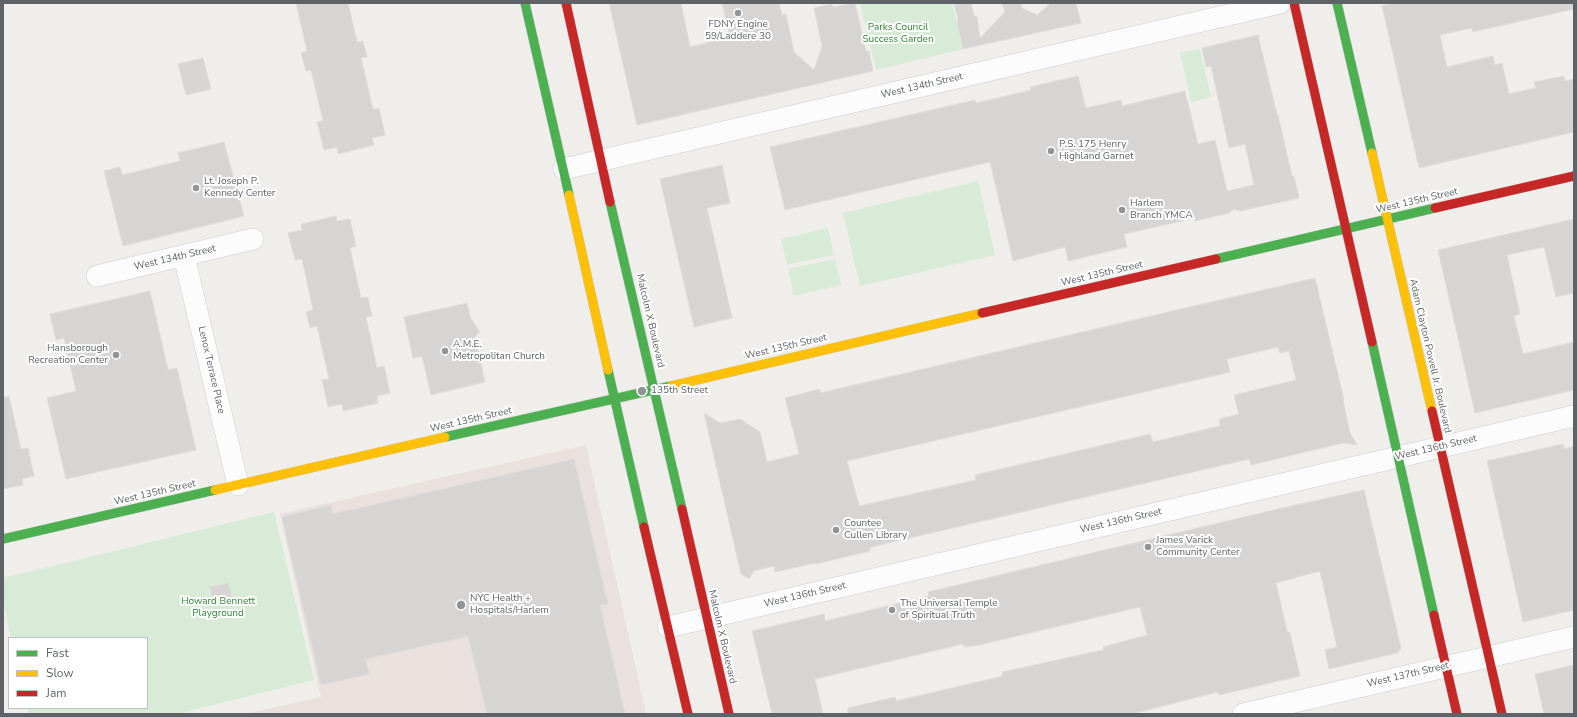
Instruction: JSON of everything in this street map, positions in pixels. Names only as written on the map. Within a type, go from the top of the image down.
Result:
[{"type":"main road","points":[[525,3],[688,714]]},
{"type":"main road","name":"Malcolm X Boulevard","points":[[566,3],[601,160],[604,182],[654,389],[729,714]]},
{"type":"main road","points":[[1294,3],[1457,714]]},
{"type":"main road","name":"Adam Clayton Powell Jr. Boulevard","points":[[1337,3],[1502,714]]},
{"type":"main road","name":"West 135th Street","points":[[3,539],[1574,176]]},
{"type":"street","name":"West 134th Street","points":[[564,169],[1280,3]]},
{"type":"street","name":"West 134th Street","points":[[97,276],[252,240]]},
{"type":"street","name":"Lenox Terrace Place","points":[[184,256],[238,485]]},
{"type":"street","name":"West 136th Street","points":[[668,627],[1574,416]]},
{"type":"street","name":"West 137th Street","points":[[1243,714],[1574,637]]},
{"type":"shaded area","name":"NYC Health + Hospitals/Harlem","points":[[586,445],[646,714],[246,714],[321,697],[280,514]]},
{"type":"green space","name":"Parks Council Success Garden","points":[[860,3],[952,3],[963,49],[876,70]]},
{"type":"green space","points":[[1200,49],[1211,97],[1191,102],[1180,53]]},
{"type":"green space","points":[[978,181],[995,255],[860,286],[843,213]]},
{"type":"green space","points":[[828,228],[834,255],[787,265],[781,239]]},
{"type":"green space","points":[[835,259],[841,285],[794,296],[788,269]]},
{"type":"green space","name":"Howard Bennett Playground","points":[[274,512],[314,680],[177,714],[29,714],[27,709],[148,709],[148,637],[11,637],[3,602],[3,578]]},
{"type":"building","points":[[296,3],[348,3],[357,42],[363,41],[367,57],[361,58],[373,109],[379,108],[385,135],[372,138],[374,145],[338,154],[337,147],[324,150],[317,122],[323,121],[311,70],[306,71],[301,53],[307,51]]},
{"type":"building","points":[[609,3],[681,3],[690,47],[730,37],[722,3],[779,3],[782,15],[786,14],[794,52],[814,70],[822,46],[814,8],[832,4],[833,7],[855,3],[866,51],[869,51],[873,71],[637,125]]},
{"type":"building","points":[[954,3],[971,3],[974,16],[977,17],[980,38],[1005,12],[1002,3],[1021,3],[1022,8],[1037,15],[1051,3],[1076,3],[1081,23],[963,49]]},
{"type":"building","points":[[1394,3],[1573,3],[1574,9],[1473,32],[1472,28],[1440,35],[1447,67],[1493,56],[1495,65],[1502,63],[1509,94],[1536,88],[1534,82],[1564,76],[1565,81],[1574,79],[1574,132],[1419,168],[1382,6]]},
{"type":"building","points":[[1258,35],[1292,176],[1294,176],[1299,198],[1240,211],[1234,209],[1229,213],[1195,221],[1195,218],[1124,234],[1127,247],[1068,261],[1065,247],[1013,261],[990,162],[785,210],[770,147],[975,100],[976,103],[1031,90],[1030,87],[1078,76],[1086,108],[1121,100],[1122,106],[1185,91],[1198,144],[1215,140],[1227,191],[1254,185],[1245,144],[1229,148],[1211,66],[1206,67],[1202,48]]},
{"type":"building","points":[[203,58],[211,89],[186,95],[178,64]]},
{"type":"building","points":[[224,142],[244,216],[123,246],[104,171],[120,167],[122,175],[180,161],[178,153]]},
{"type":"building","points":[[722,165],[730,203],[707,208],[732,318],[694,327],[660,179]]},
{"type":"building","points":[[336,216],[337,221],[350,219],[356,246],[350,248],[361,298],[368,297],[372,316],[366,317],[377,368],[384,366],[390,393],[377,396],[378,403],[343,411],[342,404],[328,407],[322,380],[329,379],[317,326],[310,328],[306,312],[313,310],[302,259],[295,260],[288,233],[302,230],[301,224]]},
{"type":"building","points":[[1574,219],[1574,293],[1556,297],[1544,247],[1507,255],[1520,314],[1514,316],[1523,354],[1574,342],[1574,390],[1475,413],[1438,250]]},
{"type":"building","points":[[1315,278],[1344,400],[1350,433],[1357,445],[1343,443],[1251,465],[1249,459],[884,544],[869,548],[870,551],[816,564],[775,572],[774,566],[754,571],[749,579],[741,574],[704,413],[720,423],[740,419],[760,432],[767,462],[799,454],[785,398],[820,389],[820,393]],"holes":[[[1278,347],[1280,353],[1289,351],[1296,380],[1234,395],[1239,414],[1219,419],[1220,426],[1153,442],[1150,434],[975,475],[976,480],[859,506],[847,461],[1230,372],[1227,359]]]},
{"type":"building","points":[[150,291],[168,370],[177,368],[196,450],[66,479],[47,398],[76,391],[64,338],[56,340],[50,314]]},
{"type":"building","name":"A.M.E. Metropolitan Church","points":[[467,303],[471,319],[480,332],[475,336],[485,382],[431,395],[422,356],[413,358],[404,317]]},
{"type":"building","points":[[9,396],[21,449],[28,448],[34,476],[22,479],[23,485],[3,489],[3,397]]},
{"type":"building","points":[[1563,444],[1565,449],[1574,446],[1574,610],[1523,622],[1487,461]]},
{"type":"building","name":"NYC Health + Hospitals/Harlem","points":[[574,459],[608,604],[600,605],[625,714],[487,714],[468,636],[366,659],[369,674],[321,685],[282,517],[331,505],[333,514]]},
{"type":"building","points":[[1364,490],[1401,648],[1397,653],[1329,669],[1325,650],[1337,647],[1320,571],[1276,583],[1287,631],[1290,633],[1300,676],[1219,695],[1218,692],[1132,714],[848,714],[848,708],[895,697],[896,701],[1003,676],[1002,672],[1103,650],[1103,647],[1147,635],[1140,607],[979,645],[964,647],[963,644],[815,679],[823,714],[772,714],[752,631],[824,614],[825,621],[929,596],[928,592]]},
{"type":"building","points":[[228,583],[232,598],[214,602],[210,587]]},
{"type":"building","points":[[1574,665],[1574,714],[1544,714],[1535,674]]},
{"type":"traffic: fast","points":[[525,3],[569,195]]},
{"type":"traffic: fast","points":[[1337,3],[1372,153]]},
{"type":"traffic: fast","points":[[610,202],[682,509]]},
{"type":"traffic: fast","points":[[1216,259],[1435,208]]},
{"type":"traffic: fast","points":[[1372,342],[1434,615]]},
{"type":"traffic: fast","points":[[608,370],[644,527]]},
{"type":"traffic: fast","points":[[445,437],[671,386]]},
{"type":"traffic: fast","points":[[3,539],[215,490]]},
{"type":"traffic: slow","points":[[1372,153],[1432,411]]},
{"type":"traffic: slow","points":[[569,195],[608,370]]},
{"type":"traffic: slow","points":[[671,386],[982,313]]},
{"type":"traffic: slow","points":[[215,490],[445,437]]},
{"type":"traffic: jam","points":[[566,3],[610,202]]},
{"type":"traffic: jam","points":[[1294,3],[1372,342]]},
{"type":"traffic: jam","points":[[1435,208],[1574,176]]},
{"type":"traffic: jam","points":[[982,313],[1216,259]]},
{"type":"traffic: jam","points":[[1432,411],[1502,714]]},
{"type":"traffic: jam","points":[[682,509],[729,714]]},
{"type":"traffic: jam","points":[[644,527],[688,714]]},
{"type":"traffic: jam","points":[[1434,615],[1457,714]]},
{"type":"place","name":"FDNY Engine 59/Laddere 30","points":[[738,13]]},
{"type":"place","name":"P.S. 175 Henry Highland Garnet","points":[[1051,151]]},
{"type":"place","name":"Lt. Joseph P. Kennedy Center","points":[[196,188]]},
{"type":"place","name":"Harlem Branch YMCA","points":[[1122,210]]},
{"type":"place","name":"A.M.E. Metropolitan Church","points":[[445,351]]},
{"type":"place","name":"Hansborough Recreation Center","points":[[116,355]]},
{"type":"place","name":"135th Street","points":[[642,391]]},
{"type":"place","name":"Countee Cullen Library","points":[[836,530]]},
{"type":"place","name":"James Varick Community Center","points":[[1148,547]]},
{"type":"place","name":"NYC Health + Hospitals/Harlem","points":[[461,605]]},
{"type":"place","name":"The Universal Temple of Spiritual Truth","points":[[892,610]]}]
